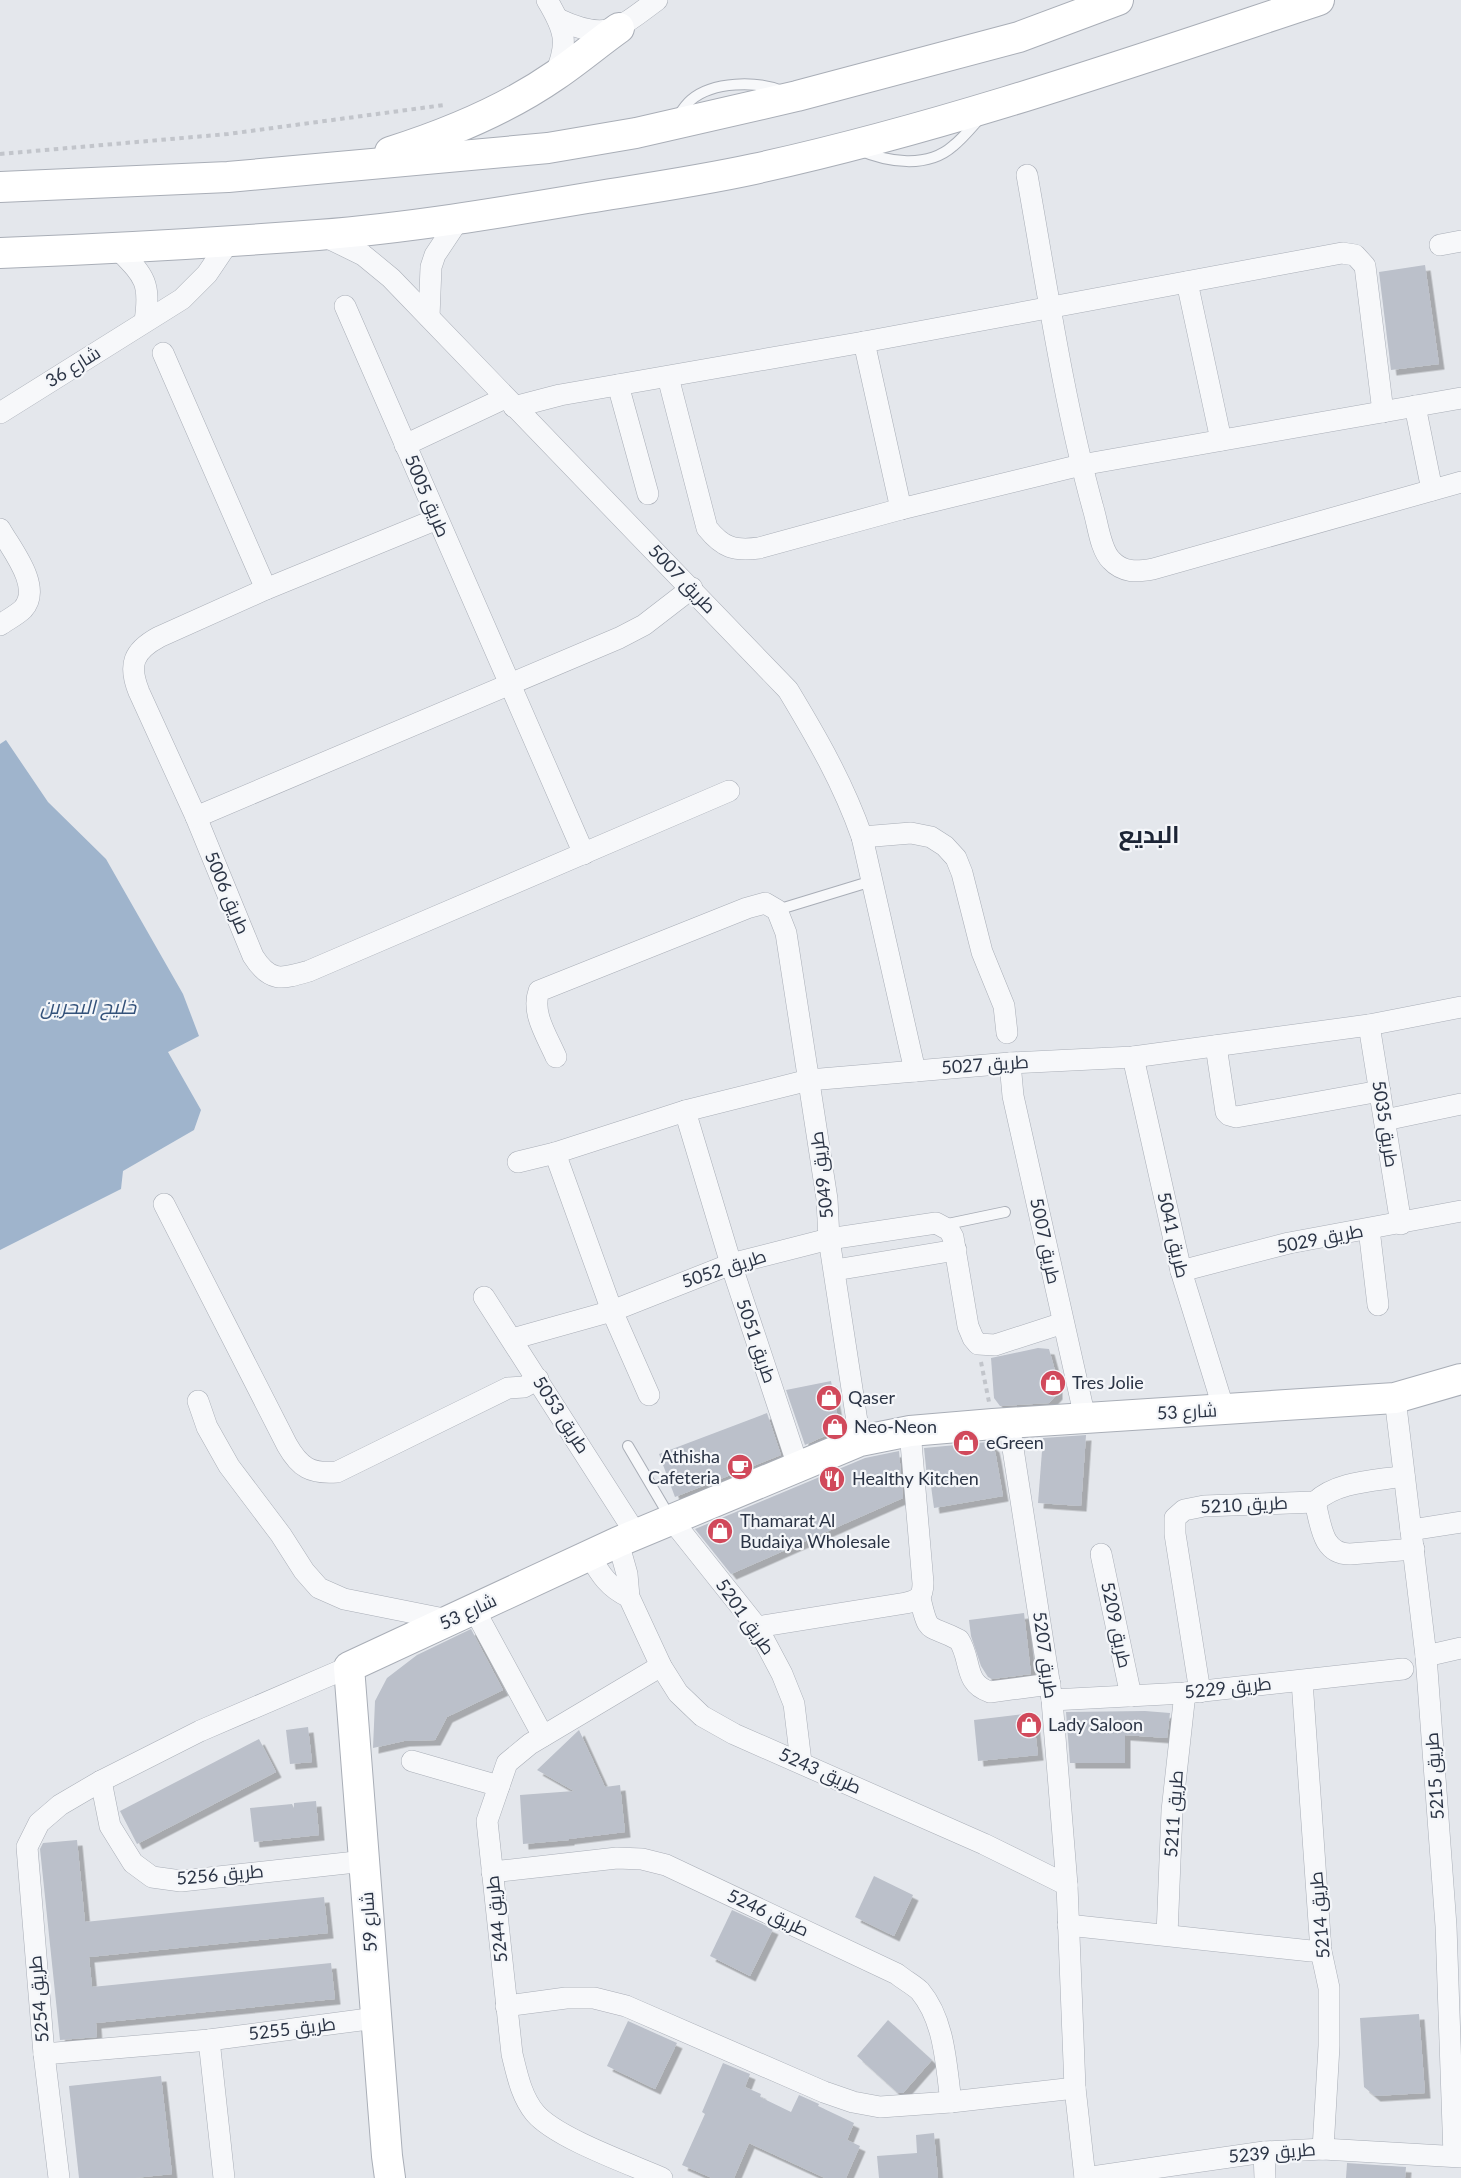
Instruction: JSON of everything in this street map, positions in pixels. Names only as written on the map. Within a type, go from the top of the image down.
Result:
[{"type":"street","points":[[548,0],[558,19],[564,38],[563,57],[555,75]]},
{"type":"street","points":[[335,169],[414,145],[487,114],[555,75],[657,0]]},
{"type":"street","points":[[0,187],[180,180],[335,169],[548,148],[673,125],[797,96],[1019,37],[1118,0]]},
{"type":"street","points":[[0,253],[117,248],[320,234],[459,219],[653,188],[752,169],[850,146],[987,109],[1318,0]]},
{"type":"street","points":[[558,19],[577,28],[588,30],[619,28]]},
{"type":"street","points":[[1027,175],[1049,308],[1081,465],[1103,544],[1109,559],[1122,569],[1137,572],[1153,569],[1461,482]]},
{"type":"street","points":[[429,318],[431,267],[435,255],[459,219]]},
{"type":"street","name":"طريق 5007","points":[[320,234],[378,265],[788,690],[828,757],[850,802],[862,837],[915,1071]]},
{"type":"street","name":"شارع 36","points":[[0,413],[182,299],[207,274],[230,240]]},
{"type":"street","points":[[1440,244],[1461,241]]},
{"type":"street","points":[[117,248],[135,266],[148,288],[145,321]]},
{"type":"street","points":[[405,445],[510,403],[864,342],[1342,253],[1355,255],[1365,266],[1383,412]]},
{"type":"street","points":[[1187,282],[1221,440]]},
{"type":"street","name":"طريق 5005","points":[[345,306],[584,854]]},
{"type":"street","points":[[864,342],[901,510]]},
{"type":"street","points":[[163,353],[266,589]]},
{"type":"street","points":[[668,376],[707,528],[716,540],[730,548],[745,550],[1081,465],[1461,398]]},
{"type":"street","points":[[618,385],[648,494]]},
{"type":"street","points":[[1415,406],[1432,490]]},
{"type":"street","name":"طريق 5006","points":[[437,519],[266,589],[159,637],[144,645],[135,659],[132,676],[196,818],[253,956],[261,969],[275,976],[290,977],[309,970],[729,792]]},
{"type":"street","points":[[0,529],[30,582],[30,595],[24,608],[0,625]]},
{"type":"street","points":[[196,818],[631,632],[692,588]]},
{"type":"street","points":[[862,837],[911,833],[931,837],[945,846],[956,858],[982,952],[1004,1006],[1007,1033]]},
{"type":"street","points":[[556,1057],[538,1014],[535,1002],[539,991],[747,908],[765,903],[777,910]]},
{"type":"street","name":"طريق 5049","points":[[777,910],[786,933],[809,1080],[827,1199],[829,1239],[860,1441]]},
{"type":"street","name":"طريق 5027","points":[[518,1162],[555,1153],[686,1111],[809,1080],[1010,1063],[1133,1057],[1369,1025],[1461,1007]]},
{"type":"street","name":"طريق 5035","points":[[1369,1025],[1401,1224]]},
{"type":"street","points":[[1216,1046],[1228,1116],[1236,1117],[1380,1091]]},
{"type":"street","name":"طريق 5041","points":[[1133,1057],[1181,1271],[1224,1410]]},
{"type":"street","name":"طريق 5007","points":[[1010,1063],[1013,1096],[1085,1418]]},
{"type":"street","points":[[1385,1120],[1461,1104]]},
{"type":"street","name":"طريق 5051","points":[[686,1111],[730,1264],[798,1466]]},
{"type":"street","points":[[555,1153],[612,1311],[649,1395]]},
{"type":"street","points":[[165,1204],[287,1445],[295,1459],[307,1468],[322,1473],[337,1472],[512,1386],[524,1387],[534,1373]]},
{"type":"street","name":"طريق 5029","points":[[1181,1271],[1289,1244],[1461,1212]]},
{"type":"street","name":"طريق 5052","points":[[512,1339],[612,1311],[730,1264],[829,1239],[936,1223],[942,1225]]},
{"type":"street","points":[[942,1225],[949,1230],[953,1238],[968,1326],[978,1344],[995,1345],[1062,1323]]},
{"type":"street","points":[[1369,1229],[1378,1305]]},
{"type":"street","points":[[835,1270],[956,1250]]},
{"type":"street","name":"طريق 5053","points":[[484,1297],[534,1373],[627,1538]]},
{"type":"street","name":"شارع 53","points":[[39,1823],[60,1805],[101,1781],[200,1731],[349,1667],[627,1538],[860,1441],[910,1431],[1395,1398],[1461,1379]]},
{"type":"street","name":"طريق 5215","points":[[1395,1398],[1413,1539],[1454,1925],[1458,2156]]},
{"type":"street","points":[[198,1401],[207,1427],[229,1466],[281,1535],[304,1571],[319,1588],[344,1599],[461,1615],[543,1736]]},
{"type":"street","name":"طريق 5207","points":[[1001,1424],[1051,1692],[1067,1885],[1075,2088],[1084,2178]]},
{"type":"street","points":[[757,1628],[906,1603],[920,1598],[923,1593],[923,1583],[910,1431]]},
{"type":"street","points":[[1404,1476],[1337,1488],[1324,1493],[1315,1503],[1326,1544],[1341,1554],[1350,1554],[1413,1539],[1461,1522]]},
{"type":"street","name":"طريق 5210","points":[[1175,1518],[1184,1510],[1204,1506],[1315,1503]]},
{"type":"street","name":"طريق 5211","points":[[1167,1935],[1172,1811],[1192,1693],[1175,1518]]},
{"type":"street","name":"طريق 5201","points":[[671,1519],[757,1628],[789,1689],[794,1704],[801,1762]]},
{"type":"street","name":"طريق 5243","points":[[627,1538],[629,1597],[661,1666],[678,1693],[702,1716],[734,1734],[984,1844],[1067,1885]]},
{"type":"street","name":"طريق 5209","points":[[1101,1554],[1131,1696]]},
{"type":"street","name":"طريق 5243","points":[[590,1556],[608,1584],[629,1597]]},
{"type":"street","name":"طريق 5229","points":[[920,1598],[927,1624],[931,1629],[959,1640],[975,1683],[981,1689],[990,1692],[1131,1696],[1192,1693],[1403,1669]]},
{"type":"street","points":[[1426,1656],[1461,1648]]},
{"type":"street","name":"طريق 5244","points":[[661,1666],[530,1744],[507,1763],[487,1821],[506,2006],[512,2054],[519,2085],[535,2113],[555,2130],[662,2178]]},
{"type":"street","name":"شارع 59","points":[[349,1667],[390,2178]]},
{"type":"street","name":"طريق 5214","points":[[1302,1681],[1321,1951],[1329,1988],[1329,2046],[1323,2149]]},
{"type":"street","points":[[412,1761],[499,1786]]},
{"type":"street","name":"طريق 5256","points":[[101,1781],[110,1826],[133,1863],[152,1877],[181,1881],[365,1861]]},
{"type":"street","name":"طريق 5254","points":[[39,1823],[27,1847],[44,2054],[59,2178]]},
{"type":"street","name":"طريق 5246","points":[[492,1872],[617,1858],[642,1859],[666,1865],[897,1974],[919,1990],[934,2015],[942,2042],[951,2102]]},
{"type":"street","points":[[1068,1925],[1321,1951]]},
{"type":"street","points":[[506,2006],[566,1998],[594,1998],[626,2006],[824,2092],[853,2102],[880,2107],[951,2102],[1075,2088]]},
{"type":"street","name":"طريق 5255","points":[[44,2054],[209,2040],[376,2018]]},
{"type":"street","points":[[209,2040],[224,2178]]},
{"type":"street","name":"طريق 5239","points":[[1084,2178],[1264,2152],[1323,2149],[1458,2156]]},
{"type":"street","points":[[1264,2152],[1265,2178]]},
{"type":"lane","points":[[777,910],[872,881]]},
{"type":"lane","points":[[942,1225],[1005,1212]]},
{"type":"lane","points":[[628,1446],[671,1519]]},
{"type":"path","points":[[0,154],[228,134],[447,105]]},
{"type":"path","points":[[978,1344],[1001,1424]]},
{"type":"water","name":"خليج البحرين","points":[[6,740],[48,802],[106,859],[183,994],[199,1036],[168,1052],[201,1110],[194,1130],[123,1171],[121,1189],[0,1250],[0,744]]},
{"type":"building","points":[[1425,265],[1439,364],[1391,370],[1379,272]]},
{"type":"building","points":[[1038,1348],[1049,1349],[1057,1378],[1057,1394],[1049,1403],[1000,1406],[994,1398],[991,1358]]},
{"type":"building","points":[[831,1381],[840,1429],[805,1445],[786,1390]]},
{"type":"building","points":[[767,1413],[781,1455],[675,1497],[659,1454]]},
{"type":"building","points":[[1086,1435],[1081,1506],[1038,1503],[1043,1438]]},
{"type":"building","points":[[988,1442],[994,1447],[1003,1496],[934,1508],[931,1486],[928,1487],[924,1448]]},
{"type":"building","points":[[899,1451],[903,1498],[731,1574],[695,1529],[865,1458]]},
{"type":"building","points":[[1024,1613],[1031,1674],[992,1679],[988,1677],[981,1666],[971,1636],[969,1620]]},
{"type":"building","points":[[471,1629],[503,1690],[447,1717],[435,1740],[404,1741],[373,1748],[375,1701],[387,1678],[417,1655]]},
{"type":"building","points":[[1066,1712],[1170,1713],[1167,1738],[1125,1735],[1125,1763],[1070,1763]]},
{"type":"building","points":[[1033,1713],[1038,1755],[978,1761],[974,1720]]},
{"type":"building","points":[[308,1727],[312,1762],[290,1764],[286,1730]]},
{"type":"building","points":[[579,1730],[605,1787],[620,1785],[625,1832],[523,1844],[520,1795],[574,1791],[537,1770]]},
{"type":"building","points":[[259,1739],[276,1772],[137,1844],[120,1811]]},
{"type":"building","points":[[316,1801],[319,1835],[254,1842],[250,1808],[292,1804],[294,1808],[294,1803]]},
{"type":"building","points":[[77,1840],[85,1922],[324,1897],[328,1933],[89,1957],[92,1987],[331,1963],[335,1999],[96,2023],[97,2037],[60,2040],[40,1849],[43,1843]]},
{"type":"building","points":[[874,1876],[913,1895],[894,1936],[855,1917]]},
{"type":"building","points":[[732,1910],[773,1929],[750,1976],[710,1956]]},
{"type":"building","points":[[1419,2014],[1425,2093],[1375,2096],[1364,2087],[1360,2018]]},
{"type":"building","points":[[888,2020],[932,2060],[903,2093],[898,2093],[857,2056]]},
{"type":"building","points":[[628,2021],[677,2043],[655,2089],[607,2066]]},
{"type":"building","points":[[723,2063],[750,2074],[745,2087],[791,2112],[799,2095],[854,2123],[847,2140],[860,2146],[846,2178],[825,2178],[749,2143],[734,2178],[712,2178],[682,2165],[705,2114],[702,2112]]},
{"type":"building","points":[[161,2076],[172,2174],[134,2178],[79,2178],[69,2086]]},
{"type":"building","points":[[934,2133],[938,2178],[879,2178],[877,2156],[917,2153],[916,2135]]},
{"type":"building","points":[[1347,2163],[1406,2167],[1405,2178],[1346,2178]]},
{"type":"place","name":"Tres Jolie","points":[[1053,1383]]},
{"type":"place","name":"Qaser","points":[[829,1398]]},
{"type":"place","name":"Neo-Neon","points":[[835,1427]]},
{"type":"place","name":"eGreen","points":[[966,1443]]},
{"type":"place","name":"Athisha Cafeteria","points":[[740,1467]]},
{"type":"place","name":"Healthy Kitchen","points":[[832,1479]]},
{"type":"place","name":"Thamarat Al Budaiya Wholesale","points":[[720,1531]]},
{"type":"place","name":"Lady Saloon","points":[[1029,1725]]},
{"type":"district","name":"البديع","points":[[1149,835]]}]
